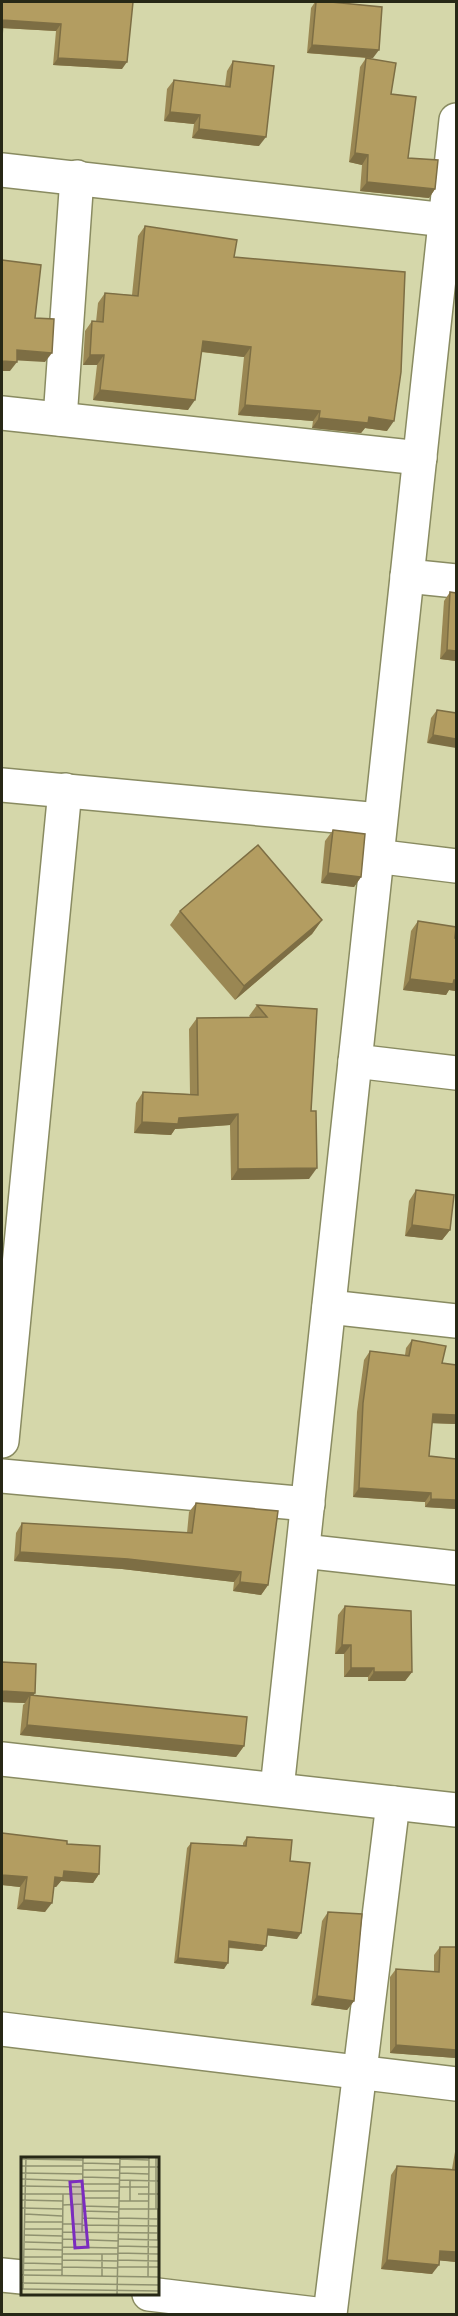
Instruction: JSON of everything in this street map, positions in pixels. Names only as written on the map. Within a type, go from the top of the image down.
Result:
[{"type":"street","points":[[277,1789],[375,856],[420,458],[444,343],[446,220],[456,120]]},
{"type":"street","points":[[2,170],[446,220]]},
{"type":"street","points":[[60,419],[77,177]]},
{"type":"street","points":[[2,413],[420,458]]},
{"type":"street","points":[[407,576],[456,581]]},
{"type":"street","points":[[2,785],[380,820]]},
{"type":"street","points":[[2,1441],[65,790]]},
{"type":"street","points":[[375,856],[456,866]]},
{"type":"street","points":[[355,1061],[456,1073]]},
{"type":"street","points":[[329,1307],[456,1321]]},
{"type":"street","points":[[2,1476],[308,1504]]},
{"type":"street","points":[[303,1551],[456,1568]]},
{"type":"street","points":[[2,1759],[456,1810]]},
{"type":"street","points":[[330,2314],[393,1803]]},
{"type":"street","points":[[2,2029],[456,2084]]},
{"type":"street","points":[[2,2275],[21,2277]]},
{"type":"street","points":[[164,2302],[316,2314]]},
{"type":"building","points":[[2,2],[133,2],[127,62],[58,58],[61,24],[3,20],[2,38]]},
{"type":"building","points":[[316,2],[382,7],[379,50],[312,45]]},
{"type":"building","points":[[366,58],[396,63],[391,94],[416,97],[408,158],[438,160],[435,189],[367,182],[368,155],[355,153]]},
{"type":"building","points":[[233,61],[274,66],[266,137],[199,129],[200,115],[170,112],[174,80],[230,87]]},
{"type":"building","points":[[145,226],[237,240],[234,257],[405,272],[401,372],[394,421],[369,417],[368,423],[319,418],[320,411],[245,405],[251,347],[203,341],[195,400],[100,390],[104,355],[90,355],[92,321],[103,322],[105,293],[138,296]]},
{"type":"building","points":[[2,260],[41,265],[35,318],[54,319],[52,353],[17,350],[17,362],[2,361]]},
{"type":"building","points":[[450,592],[456,593],[456,651],[447,650]]},
{"type":"building","points":[[437,710],[456,713],[456,739],[433,735]]},
{"type":"building","points":[[333,830],[365,834],[361,877],[328,873]]},
{"type":"building","points":[[258,845],[322,920],[244,986],[180,911]]},
{"type":"building","points":[[418,921],[456,927],[456,980],[453,984],[410,979]]},
{"type":"building","points":[[257,1005],[317,1009],[311,1111],[316,1111],[317,1168],[238,1169],[238,1114],[179,1118],[178,1124],[142,1122],[143,1092],[198,1095],[197,1018],[267,1017]]},
{"type":"building","points":[[416,1190],[454,1195],[450,1230],[412,1225]]},
{"type":"building","points":[[412,1340],[446,1346],[442,1363],[456,1365],[456,1415],[433,1414],[429,1456],[456,1459],[456,1500],[431,1499],[431,1493],[359,1488],[363,1403],[370,1351],[409,1356]]},
{"type":"building","points":[[196,1503],[278,1511],[268,1585],[240,1582],[241,1572],[128,1559],[20,1552],[22,1523],[192,1533]]},
{"type":"building","points":[[345,1606],[411,1611],[412,1672],[374,1672],[374,1668],[351,1668],[351,1645],[342,1645]]},
{"type":"building","points":[[2,1662],[36,1664],[35,1693],[2,1691]]},
{"type":"building","points":[[30,1695],[247,1717],[244,1746],[27,1725]]},
{"type":"building","points":[[2,1833],[67,1841],[67,1844],[100,1846],[99,1874],[64,1871],[63,1878],[55,1877],[52,1903],[24,1900],[27,1877],[2,1875]]},
{"type":"building","points":[[247,1837],[292,1840],[290,1861],[310,1863],[301,1933],[268,1929],[266,1946],[229,1941],[228,1963],[178,1958],[191,1843],[246,1846]]},
{"type":"building","points":[[328,1912],[362,1914],[354,2001],[317,1996]]},
{"type":"building","points":[[440,1947],[456,1947],[456,2050],[396,2045],[396,1969],[439,1972]]},
{"type":"building","points":[[397,2166],[456,2170],[456,2252],[440,2251],[439,2265],[387,2260]]}]
